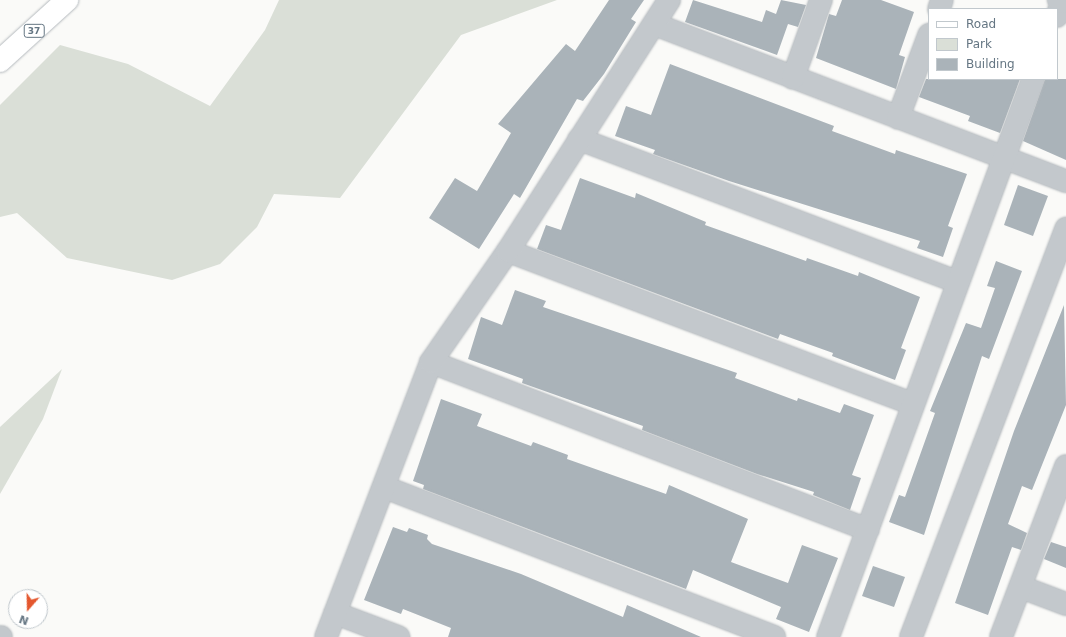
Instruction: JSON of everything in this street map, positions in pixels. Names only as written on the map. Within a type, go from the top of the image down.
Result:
[{"type":"main road","name":"37","points":[[0,62],[67,0]]},
{"type":"street","points":[[326,637],[431,362],[508,251],[669,0]]},
{"type":"street","points":[[793,78],[821,0]]},
{"type":"street","points":[[1058,13],[1062,2],[1059,0]]},
{"type":"street","points":[[654,24],[1066,181]]},
{"type":"street","points":[[898,118],[928,37]]},
{"type":"street","points":[[828,637],[868,530],[912,404],[1033,80]]},
{"type":"street","points":[[579,139],[957,282]]},
{"type":"street","points":[[911,637],[1066,228]]},
{"type":"street","points":[[508,251],[912,404]]},
{"type":"street","points":[[431,362],[868,530]]},
{"type":"street","points":[[1001,637],[1066,467]]},
{"type":"street","points":[[384,487],[774,637]]},
{"type":"street","points":[[1021,587],[1066,604]]},
{"type":"street","points":[[335,613],[399,637]]},
{"type":"green space","points":[[279,0],[557,0],[461,35],[340,198],[274,194],[257,227],[220,264],[172,280],[67,258],[17,213],[0,217],[0,105],[60,45],[128,64],[210,106],[265,30]]},
{"type":"green space","points":[[62,369],[43,419],[0,494],[0,427]]},
{"type":"building","points":[[609,0],[644,0],[631,19],[636,22],[604,74],[583,101],[577,99],[520,198],[514,194],[479,249],[429,218],[455,178],[477,191],[511,133],[498,124],[566,44],[575,51]]},
{"type":"building","points":[[693,0],[762,22],[766,10],[776,14],[781,0],[806,5],[798,27],[788,24],[777,55],[685,22]]},
{"type":"building","points":[[842,0],[881,0],[914,12],[899,55],[905,57],[896,89],[816,58],[829,14],[836,16]]},
{"type":"building","points":[[670,64],[834,126],[832,131],[895,154],[896,150],[967,174],[948,226],[953,228],[943,257],[917,248],[920,241],[729,181],[653,154],[655,150],[615,136],[626,106],[651,115]]},
{"type":"building","points":[[926,79],[1020,80],[1000,133],[968,121],[970,116],[919,97]]},
{"type":"building","points":[[1066,79],[1066,160],[1023,141],[1045,80]]},
{"type":"building","points":[[580,178],[635,198],[636,193],[706,222],[705,225],[806,261],[807,258],[858,276],[859,272],[920,297],[901,348],[906,350],[895,380],[832,356],[833,353],[780,334],[778,339],[537,249],[546,225],[561,230]]},
{"type":"building","points":[[1018,185],[1048,196],[1033,236],[1004,225]]},
{"type":"building","points":[[996,261],[1022,271],[989,359],[982,356],[924,535],[889,522],[899,495],[905,497],[935,413],[930,411],[966,323],[981,328],[995,288],[987,286]]},
{"type":"building","points":[[515,290],[546,301],[543,307],[737,373],[735,378],[797,401],[798,398],[840,413],[844,404],[874,415],[852,475],[861,478],[850,510],[813,495],[814,492],[757,474],[642,430],[643,426],[522,383],[523,379],[468,359],[481,317],[502,325]]},
{"type":"building","points":[[1064,305],[1066,405],[1032,490],[1022,486],[1008,524],[1027,533],[1021,550],[1012,547],[988,615],[955,603],[1014,431]]},
{"type":"building","points":[[441,399],[482,414],[477,426],[531,446],[533,442],[568,455],[567,459],[666,494],[669,485],[748,519],[731,562],[788,583],[802,545],[838,558],[809,632],[776,619],[781,607],[693,570],[686,589],[423,489],[424,485],[413,481]]},
{"type":"building","points":[[393,527],[407,532],[409,528],[428,535],[427,539],[432,544],[521,574],[623,617],[627,605],[701,637],[448,637],[451,628],[403,609],[401,614],[364,600]]},
{"type":"building","points":[[1051,542],[1066,547],[1066,568],[1044,559]]},
{"type":"building","points":[[873,566],[905,577],[894,607],[862,596]]}]
